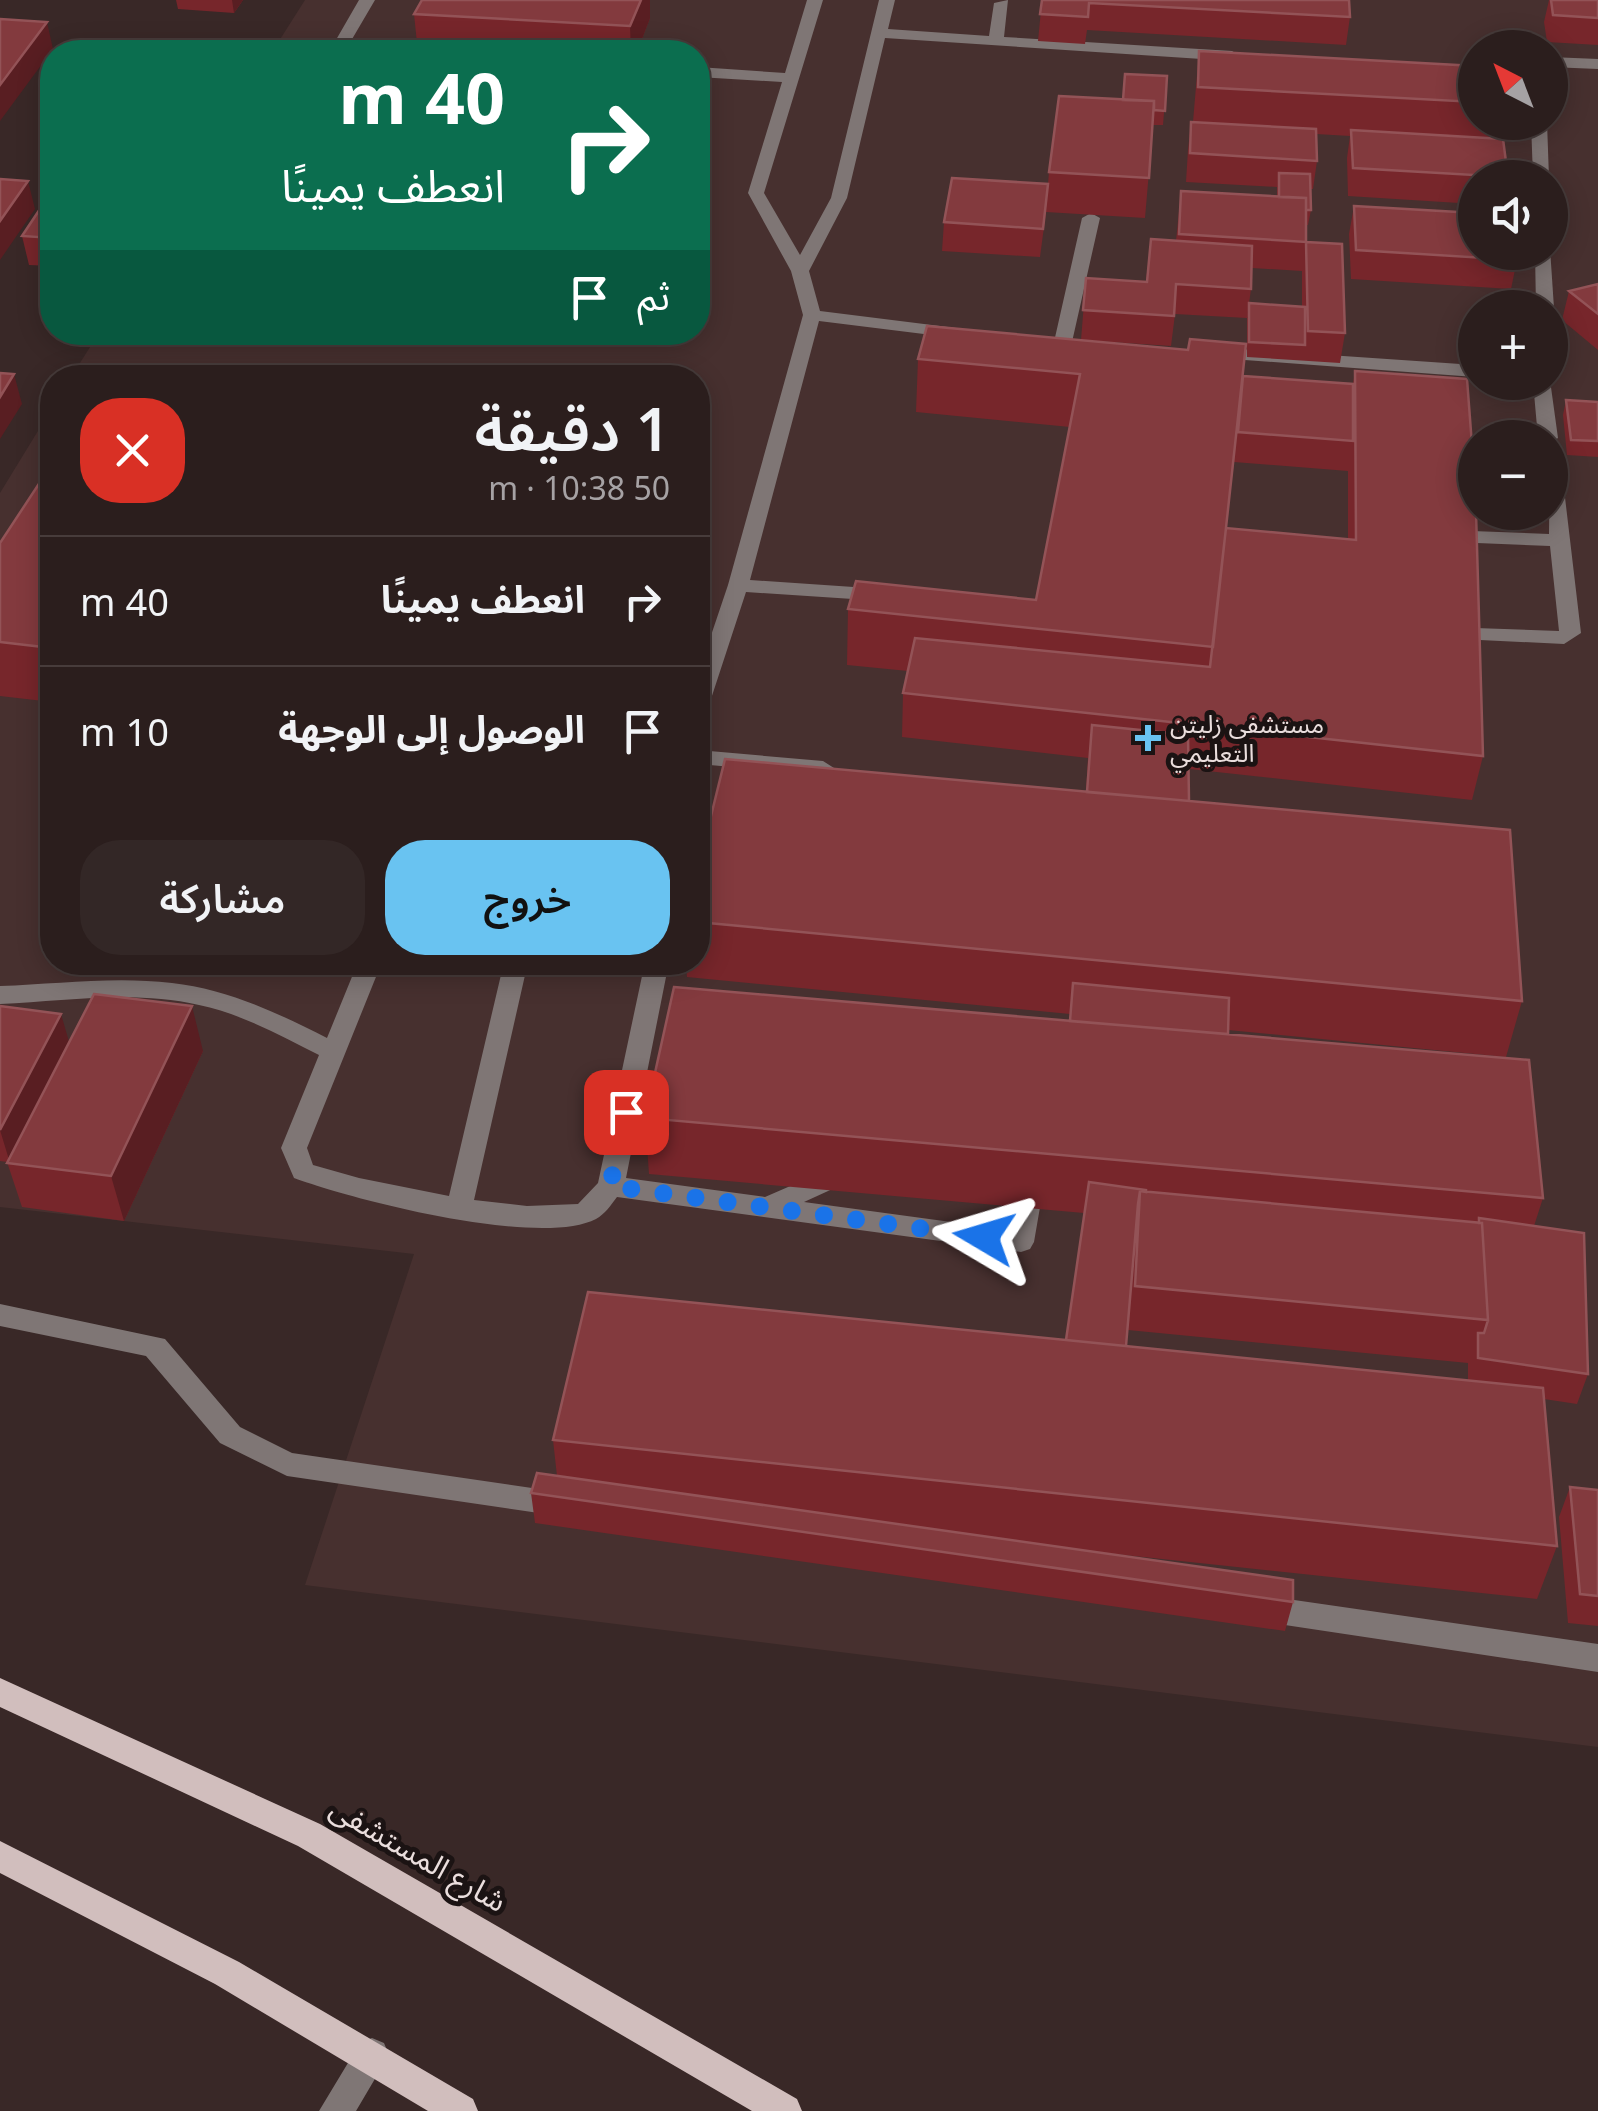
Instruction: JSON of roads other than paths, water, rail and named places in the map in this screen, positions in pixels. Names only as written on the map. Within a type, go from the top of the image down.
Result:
[{"type":"main road","name":"شارع المستشفى","points":[[0,1692],[309,1835],[784,2111]]},
{"type":"main road","points":[[0,1856],[227,1973],[462,2111]]},
{"type":"street","points":[[343,40],[367,0]]},
{"type":"street","points":[[710,670],[738,585],[812,315],[800,271],[756,193],[815,0]]},
{"type":"street","points":[[800,271],[840,198],[887,0]]},
{"type":"street","points":[[996,40],[1002,3]]},
{"type":"street","points":[[878,33],[1258,57]]},
{"type":"street","points":[[1568,63],[1598,64]]},
{"type":"street","points":[[710,73],[791,78]]},
{"type":"street","points":[[1063,342],[1091,218]]},
{"type":"street","points":[[812,315],[970,334]]},
{"type":"street","points":[[1182,351],[1458,370]]},
{"type":"street","points":[[1429,632],[1467,626],[1564,638],[1570,633],[1559,530]]},
{"type":"street","points":[[1462,582],[1458,548],[1472,537],[1560,540]]},
{"type":"street","points":[[738,585],[896,596]]},
{"type":"street","points":[[710,758],[853,771]]},
{"type":"street","points":[[365,975],[294,1148],[302,1170],[326,1182],[459,1209],[562,1216],[584,1213],[610,1186],[654,975]]},
{"type":"street","points":[[459,1209],[513,975]]},
{"type":"street","points":[[0,995],[156,990],[198,996],[248,1010],[334,1052]]},
{"type":"street","points":[[764,1209],[871,1160]]},
{"type":"street","points":[[610,1186],[1021,1242],[1031,1184],[996,1179]]},
{"type":"street","points":[[0,1316],[155,1347],[230,1435],[286,1464],[600,1510]]},
{"type":"street","points":[[1226,1603],[1598,1658]]},
{"type":"street","points":[[336,2111],[372,2056]]},
{"type":"place","name":"مستشفى زليتن التعليمي","points":[[1148,738]]}]
